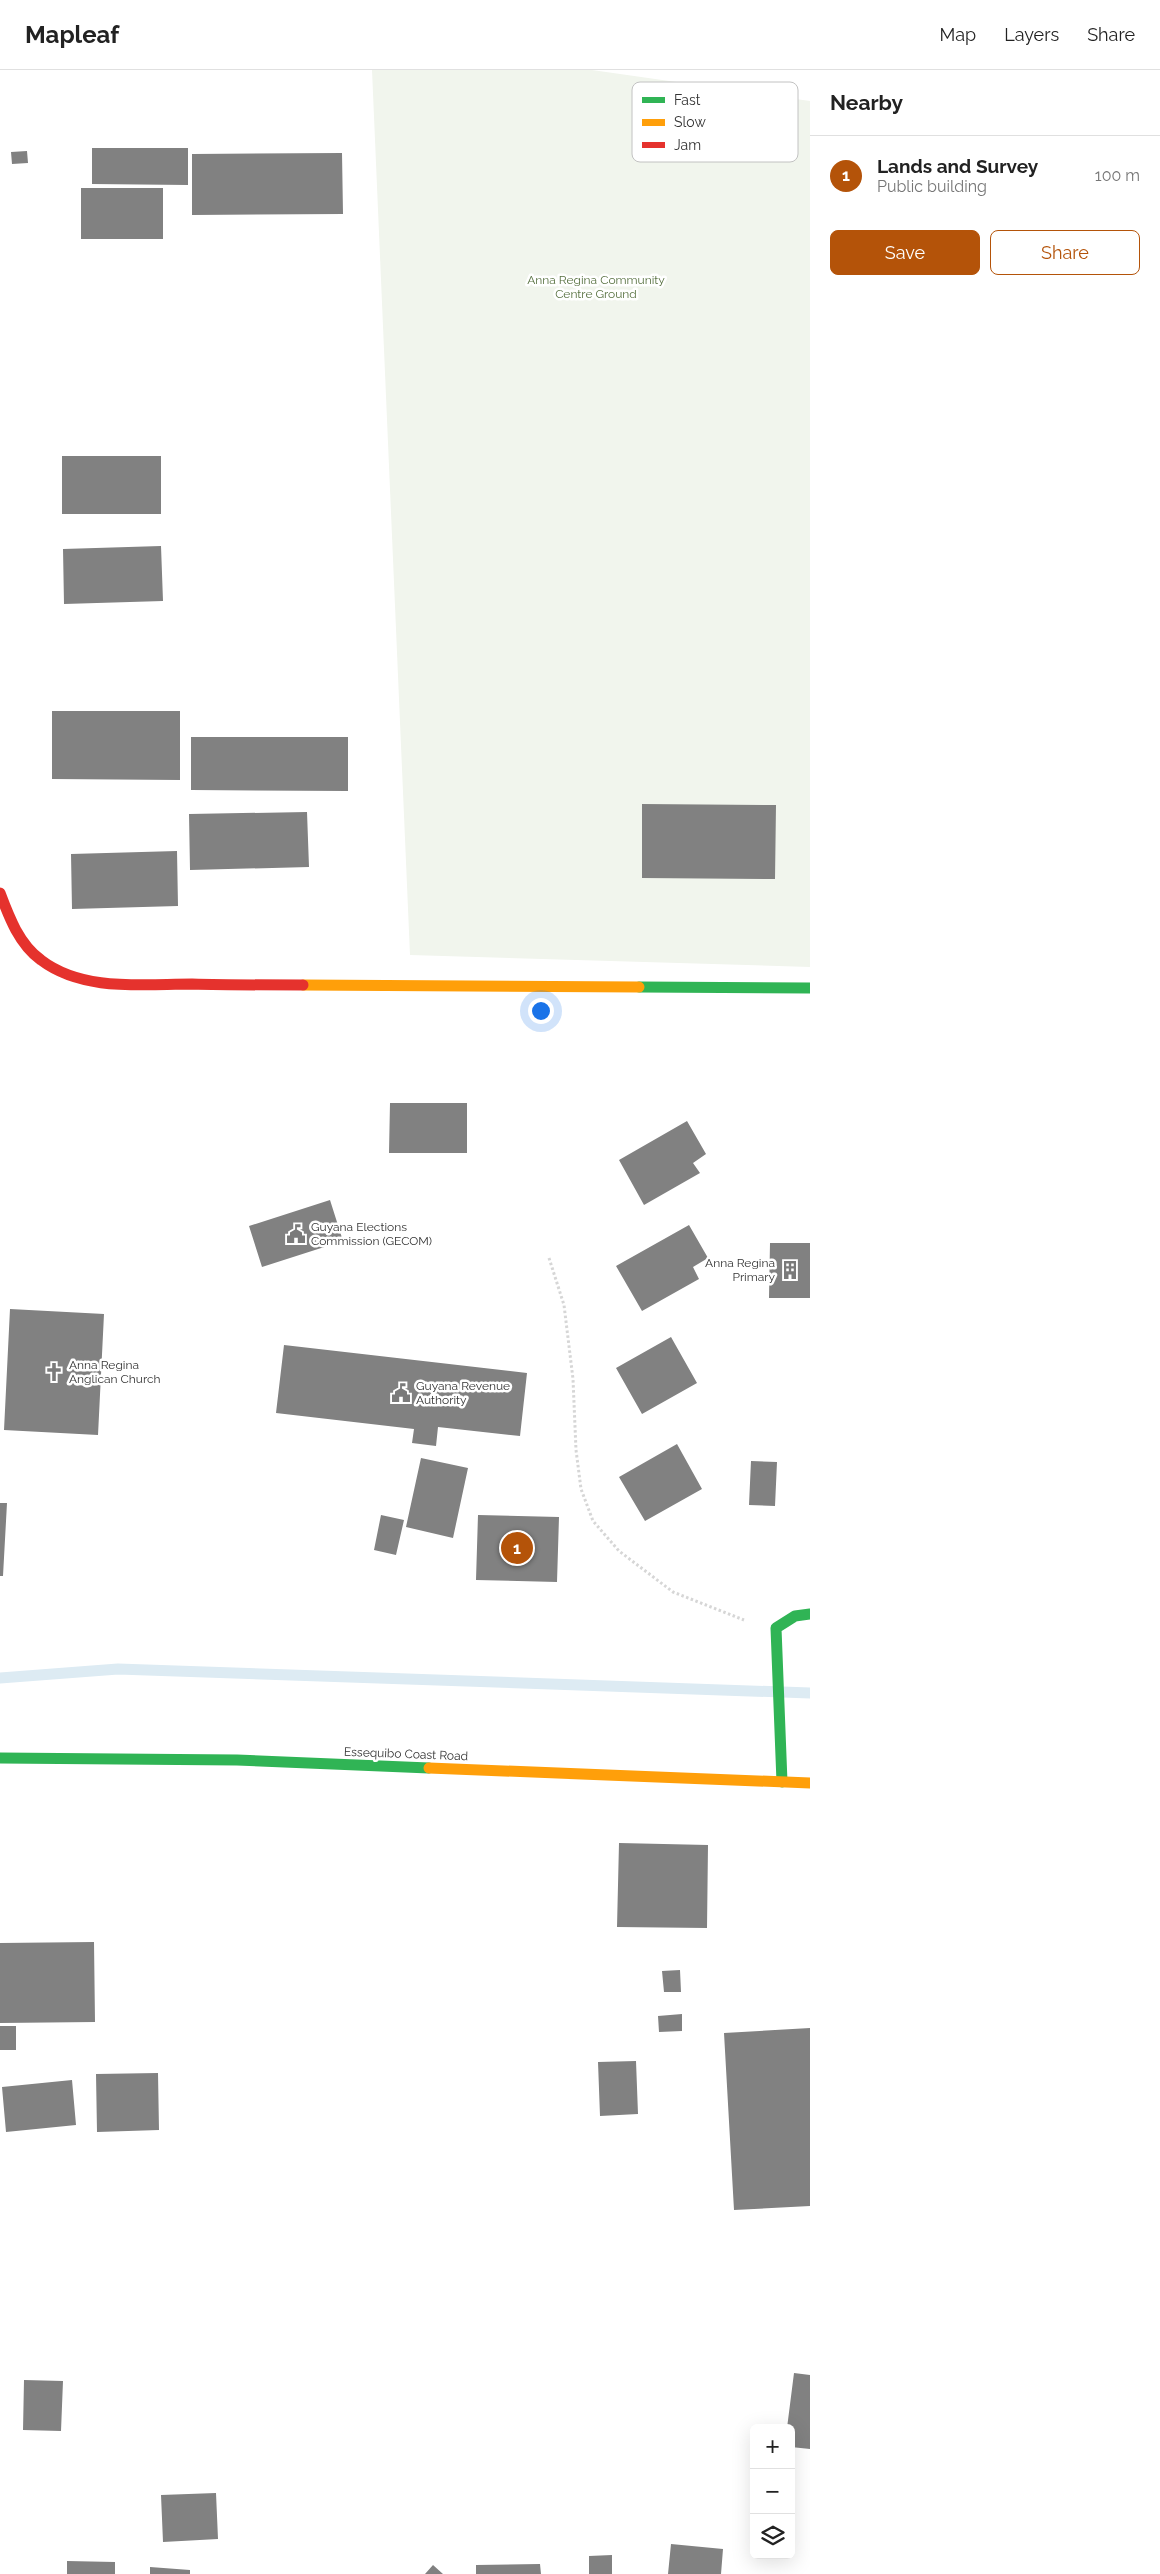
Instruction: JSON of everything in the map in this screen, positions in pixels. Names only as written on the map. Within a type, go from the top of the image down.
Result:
[{"type":"street","points":[[0,893],[8,916],[26,946],[50,967],[79,980],[113,984],[810,988]]},
{"type":"street","points":[[782,1782],[776,1628],[795,1616],[810,1614]]},
{"type":"street","name":"Essequibo Coast Road","points":[[0,1758],[237,1760],[810,1783]]},
{"type":"path","points":[[548,1258],[564,1305],[581,1489],[593,1521],[619,1551],[673,1592],[744,1620],[776,1628]]},
{"type":"green space","name":"Anna Regina Community Centre Ground","points":[[372,70],[592,70],[676,82],[632,82],[632,162],[798,162],[798,99],[810,101],[810,967],[410,955]]},
{"type":"building","points":[[92,148],[188,148],[188,185],[92,184]]},
{"type":"building","points":[[27,151],[28,163],[12,164],[11,152]]},
{"type":"building","points":[[342,153],[343,214],[192,215],[192,154]]},
{"type":"building","points":[[81,188],[163,188],[163,239],[81,239]]},
{"type":"building","points":[[62,456],[161,456],[161,514],[62,514]]},
{"type":"building","points":[[161,546],[163,601],[64,604],[63,549]]},
{"type":"building","points":[[52,711],[180,711],[180,780],[52,779]]},
{"type":"building","points":[[191,737],[348,737],[348,791],[191,790]]},
{"type":"building","points":[[642,804],[776,805],[775,879],[642,878]]},
{"type":"building","points":[[307,812],[309,867],[190,870],[189,814]]},
{"type":"building","points":[[177,851],[178,906],[72,909],[71,854]]},
{"type":"building","points":[[390,1103],[467,1103],[467,1153],[389,1153]]},
{"type":"building","points":[[687,1121],[706,1154],[693,1163],[700,1173],[644,1205],[619,1160]]},
{"type":"building","name":"Guyana Elections Commission (GECOM)","points":[[330,1200],[343,1241],[262,1267],[249,1226]]},
{"type":"building","points":[[689,1225],[708,1258],[693,1267],[699,1279],[642,1311],[616,1266]]},
{"type":"building","name":"Anna Regina Primary","points":[[770,1243],[810,1243],[810,1298],[769,1298]]},
{"type":"building","name":"Anna Regina Anglican Church","points":[[10,1309],[104,1314],[98,1435],[4,1430]]},
{"type":"building","points":[[671,1337],[697,1383],[642,1414],[616,1368]]},
{"type":"building","name":"Guyana Revenue Authority","points":[[284,1345],[527,1373],[520,1436],[438,1427],[436,1446],[412,1443],[414,1429],[276,1413]]},
{"type":"building","points":[[677,1444],[702,1489],[645,1521],[619,1477]]},
{"type":"building","points":[[421,1458],[468,1468],[453,1538],[406,1527]]},
{"type":"building","points":[[751,1461],[777,1462],[775,1506],[749,1505]]},
{"type":"building","points":[[0,1503],[7,1503],[3,1576],[0,1576]]},
{"type":"building","points":[[381,1515],[404,1520],[396,1555],[374,1550]]},
{"type":"building","points":[[478,1515],[559,1517],[557,1582],[476,1580]]},
{"type":"building","points":[[619,1843],[708,1845],[707,1928],[617,1927]]},
{"type":"building","points":[[94,1942],[95,2022],[0,2023],[0,1943]]},
{"type":"building","points":[[680,1970],[681,1992],[664,1992],[662,1971]]},
{"type":"building","points":[[682,2014],[682,2031],[659,2032],[658,2016]]},
{"type":"building","points":[[0,2026],[16,2026],[16,2050],[0,2050]]},
{"type":"building","points":[[810,2028],[810,2206],[734,2210],[724,2033]]},
{"type":"building","points":[[636,2061],[638,2114],[600,2116],[598,2062]]},
{"type":"building","points":[[158,2073],[159,2130],[97,2132],[96,2074]]},
{"type":"building","points":[[72,2080],[76,2125],[6,2132],[2,2087]]},
{"type":"building","points":[[794,2373],[810,2375],[810,2449],[795,2447],[795,2424],[788,2424]]},
{"type":"building","points":[[24,2380],[63,2381],[61,2431],[23,2430]]},
{"type":"building","points":[[216,2493],[218,2539],[163,2542],[161,2495]]},
{"type":"building","points":[[671,2544],[723,2549],[721,2574],[668,2574]]},
{"type":"building","points":[[612,2555],[612,2574],[589,2574],[589,2556]]},
{"type":"building","points":[[67,2561],[115,2562],[115,2574],[67,2574]]},
{"type":"building","points":[[540,2564],[541,2574],[476,2574],[476,2565]]},
{"type":"building","points":[[433,2565],[443,2574],[425,2574]]},
{"type":"building","points":[[150,2567],[190,2570],[190,2574],[150,2574]]},
{"type":"waterway","points":[[0,1678],[118,1669],[810,1693]]},
{"type":"traffic: fast","points":[[639,987],[810,988]]},
{"type":"traffic: fast","points":[[782,1782],[776,1628],[795,1616],[810,1614]]},
{"type":"traffic: fast","points":[[0,1758],[237,1760],[429,1768]]},
{"type":"traffic: slow","points":[[303,985],[639,987]]},
{"type":"traffic: slow","points":[[429,1768],[810,1783]]},
{"type":"traffic: jam","points":[[0,893],[11,921],[33,954],[58,970],[75,977],[94,982],[134,985],[303,985]]},
{"type":"place","name":"Guyana Elections Commission (GECOM)","points":[[296,1234]]},
{"type":"place","name":"Anna Regina Primary","points":[[790,1270]]},
{"type":"place","name":"Anna Regina Anglican Church","points":[[54,1372]]},
{"type":"place","name":"Guyana Revenue Authority","points":[[401,1393]]},
{"type":"place","name":"Lands and Survey","points":[[517,1548]]}]
